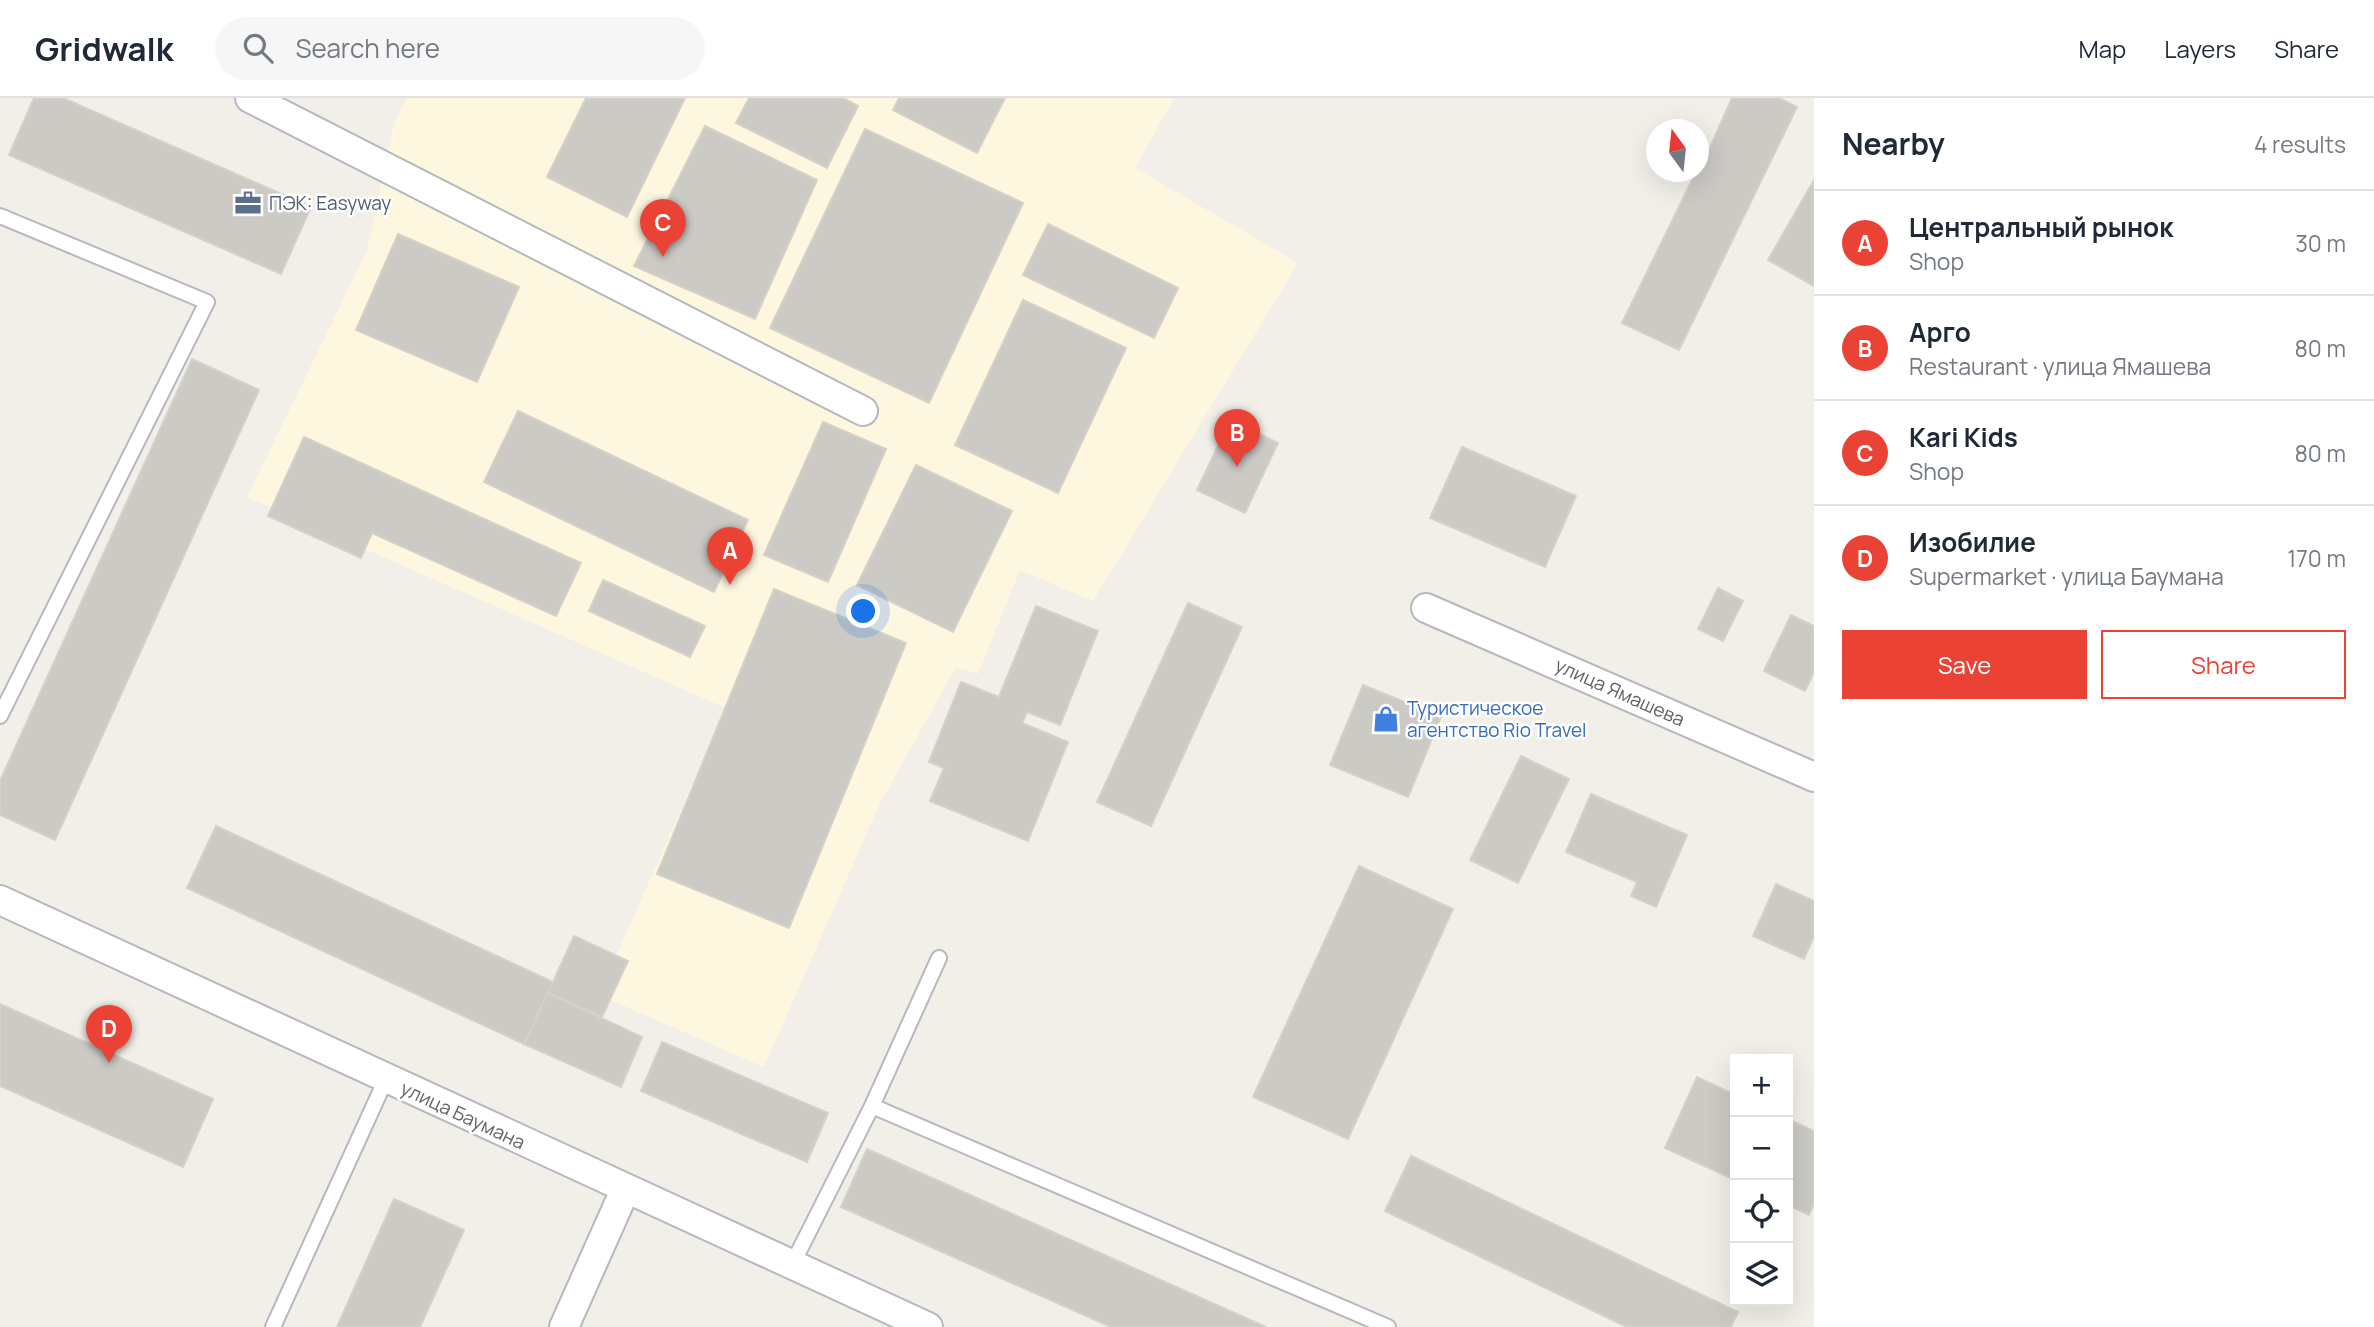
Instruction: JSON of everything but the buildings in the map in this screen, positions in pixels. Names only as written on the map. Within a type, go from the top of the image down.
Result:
[{"type":"street","points":[[250,98],[863,411]]},
{"type":"street","name":"улица Ямашева","points":[[1426,608],[1814,777]]},
{"type":"street","name":"улица Баумана","points":[[0,900],[625,1190],[928,1327]]},
{"type":"street","points":[[564,1327],[625,1190]]},
{"type":"lane","points":[[0,216],[207,302],[0,716]]},
{"type":"lane","points":[[792,1265],[872,1106],[939,958]]},
{"type":"lane","points":[[273,1327],[386,1079]]},
{"type":"lane","points":[[872,1106],[1388,1327]]},
{"type":"shaded area","points":[[407,98],[1174,98],[1135,168],[1298,263],[1093,601],[1020,570],[978,674],[956,667],[879,805],[764,1067],[599,995],[726,708],[247,497],[367,251],[394,123]]},
{"type":"place","name":"ПЭК: Easyway","points":[[248,203]]},
{"type":"place","name":"Kari Kids","points":[[663,257]]},
{"type":"place","name":"Арго","points":[[1237,467]]},
{"type":"place","name":"Центральный рынок","points":[[730,585]]},
{"type":"place","name":"Туристическое агентство Rio Travel","points":[[1386,719]]},
{"type":"place","name":"Изобилие","points":[[109,1063]]}]
